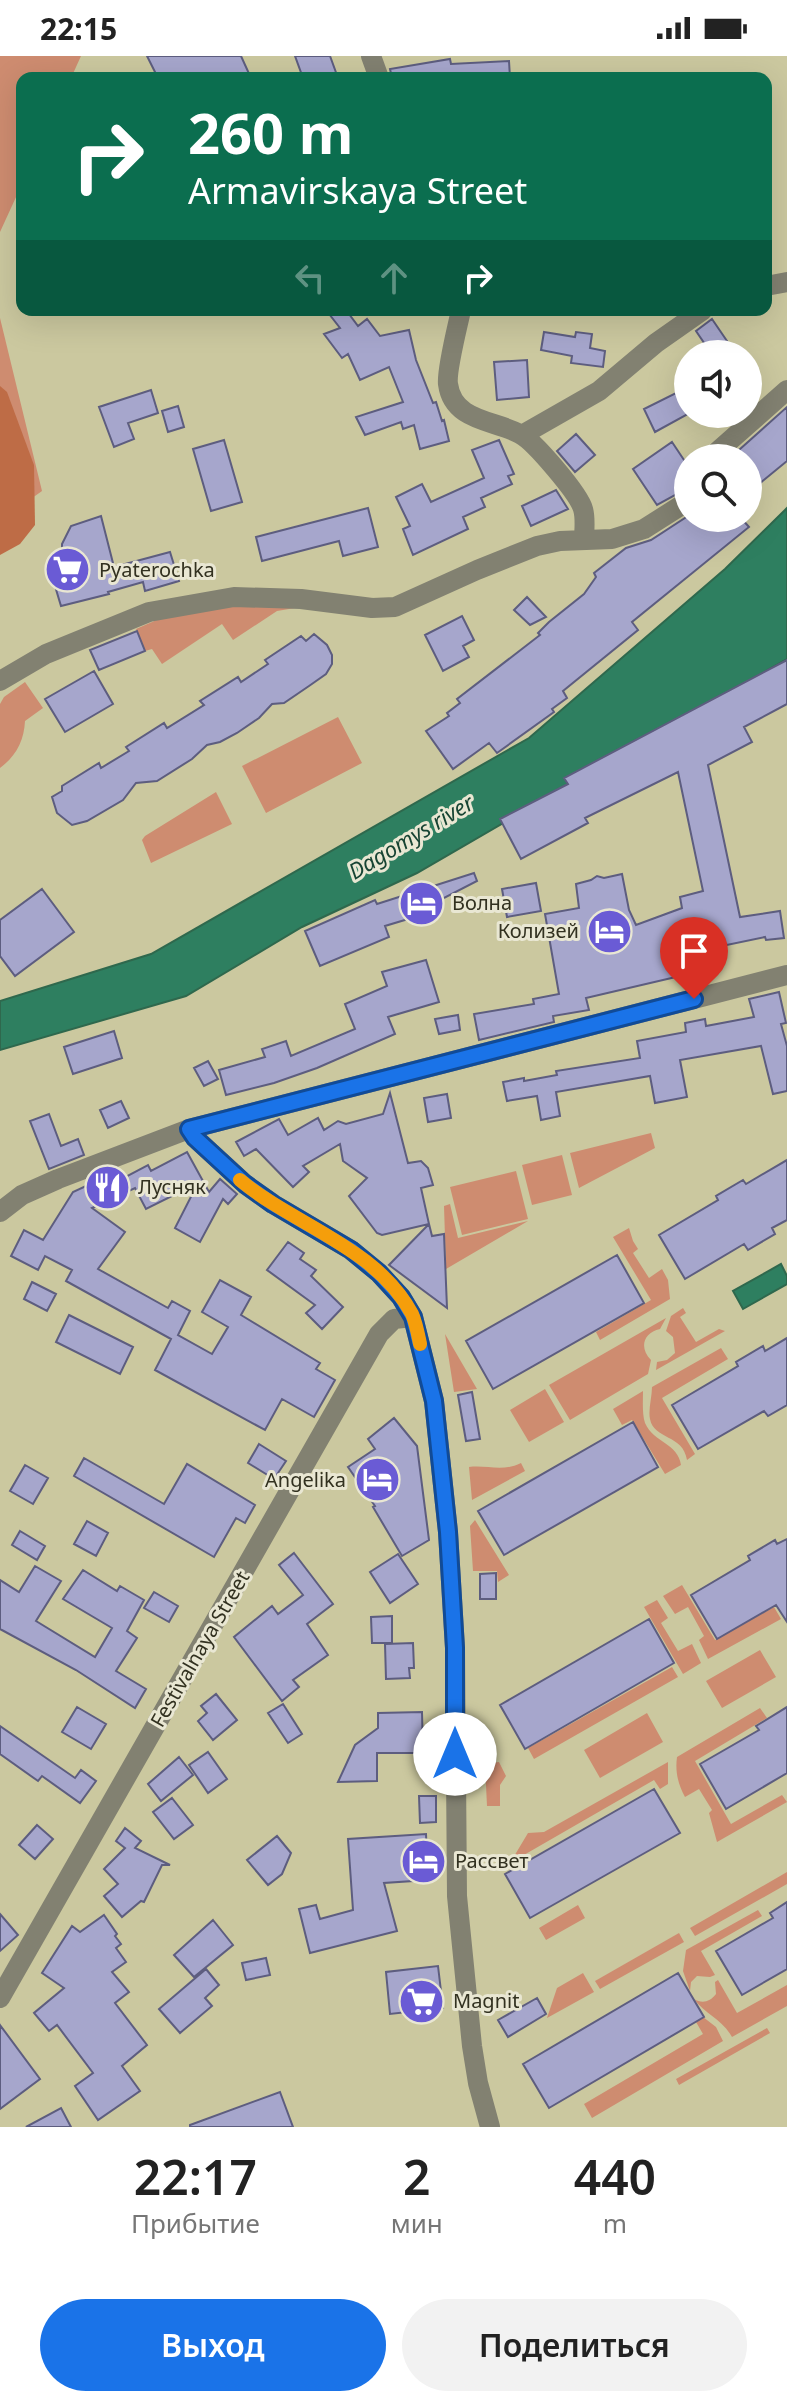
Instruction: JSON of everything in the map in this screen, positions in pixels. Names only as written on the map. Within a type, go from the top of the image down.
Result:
[{"type":"street","points":[[460,316],[448,383],[456,403],[474,418],[522,435],[575,492],[584,511],[584,540]]},
{"type":"street","points":[[522,435],[599,391],[656,343],[694,316]]},
{"type":"street","points":[[726,444],[787,390]]},
{"type":"street","points":[[0,681],[46,654],[149,612],[234,597],[301,599],[372,608],[395,607],[537,546],[560,541],[612,539],[644,529],[674,510]]},
{"type":"street","points":[[0,1212],[22,1195],[189,1129],[787,975]]},
{"type":"street","points":[[189,1129],[245,1184],[351,1250],[379,1273],[401,1297],[413,1317],[434,1401],[448,1532],[455,1648],[457,1896],[472,2046],[490,2127]]},
{"type":"street","name":"Festivalnaya Street","points":[[0,1998],[379,1334],[394,1319],[413,1317]]},
{"type":"shaded area","points":[[0,56],[81,56],[74,72],[16,72],[16,197],[0,232]]},
{"type":"shaded area","points":[[0,318],[42,491],[0,521]]},
{"type":"shaded area","points":[[0,386],[7,392],[34,465],[35,525],[20,544],[0,555]]},
{"type":"shaded area","points":[[281,601],[295,608],[277,611],[233,640],[222,624],[162,664],[152,649],[145,651],[136,629],[175,612]]},
{"type":"shaded area","points":[[25,682],[43,708],[25,721],[18,748],[0,768],[0,704],[4,697]]},
{"type":"shaded area","points":[[338,717],[362,763],[266,813],[242,766]]},
{"type":"shaded area","points":[[216,792],[232,824],[151,863],[142,840],[145,836]]},
{"type":"shaded area","points":[[651,1133],[655,1148],[579,1188],[570,1153]]},
{"type":"shaded area","points":[[562,1155],[572,1195],[532,1205],[522,1165]]},
{"type":"shaded area","points":[[516,1171],[528,1219],[462,1235],[450,1187]]},
{"type":"shaded area","points":[[450,1204],[458,1238],[528,1221],[446,1269],[444,1206]]},
{"type":"shaded area","points":[[629,1228],[638,1249],[633,1253],[649,1278],[662,1269],[668,1280],[670,1299],[600,1340],[596,1332],[651,1300],[613,1237]]},
{"type":"shaded area","points":[[683,1308],[686,1313],[680,1317],[696,1342],[719,1329],[725,1331],[656,1370],[657,1362],[667,1360],[675,1353],[673,1337],[666,1331],[671,1316]]},
{"type":"shaded area","points":[[666,1318],[660,1329],[650,1334],[645,1342],[645,1351],[651,1360],[648,1374],[570,1420],[549,1385]]},
{"type":"shaded area","points":[[445,1334],[477,1389],[454,1392]]},
{"type":"shaded area","points":[[721,1348],[728,1359],[662,1398],[695,1454],[687,1460],[675,1441],[653,1426],[650,1415],[652,1387]]},
{"type":"shaded area","points":[[545,1389],[564,1422],[529,1442],[510,1410]]},
{"type":"shaded area","points":[[643,1391],[645,1423],[654,1435],[671,1447],[681,1465],[665,1474],[632,1420],[622,1425],[613,1409]]},
{"type":"shaded area","points":[[521,1463],[525,1471],[472,1500],[469,1467],[502,1468]]},
{"type":"shaded area","points":[[475,1520],[509,1575],[498,1582],[497,1571],[473,1571],[470,1526]]},
{"type":"shaded area","points":[[682,1585],[715,1640],[774,1607],[781,1619],[708,1659],[699,1640],[704,1636],[688,1607],[675,1614],[663,1596]]},
{"type":"shaded area","points":[[657,1600],[668,1618],[661,1623],[678,1651],[692,1644],[701,1663],[683,1674],[644,1607]]},
{"type":"shaded area","points":[[760,1650],[776,1677],[722,1708],[706,1681]]},
{"type":"shaded area","points":[[672,1667],[678,1677],[534,1759],[528,1748]]},
{"type":"shaded area","points":[[760,1708],[767,1718],[695,1761],[731,1824],[782,1795],[787,1802],[717,1842],[709,1813],[712,1810],[699,1789],[685,1797],[677,1773],[677,1757]]},
{"type":"shaded area","points":[[647,1713],[663,1742],[600,1778],[584,1750]]},
{"type":"shaded area","points":[[499,1762],[506,1776],[500,1785],[500,1806],[487,1806],[485,1764]]},
{"type":"shaded area","points":[[668,1762],[668,1784],[660,1789],[654,1780],[510,1863],[528,1833],[544,1832]]},
{"type":"shaded area","points":[[787,1872],[787,1884],[695,1936],[690,1928]]},
{"type":"shaded area","points":[[578,1905],[585,1918],[546,1940],[539,1928]]},
{"type":"shaded area","points":[[758,1910],[762,1916],[701,1951],[715,1975],[697,1976],[691,1982],[690,1991],[683,1971],[686,1950]]},
{"type":"shaded area","points":[[679,1933],[684,1942],[600,1989],[595,1981]]},
{"type":"shaded area","points":[[583,1973],[594,1992],[547,2018],[557,1988]]},
{"type":"shaded area","points":[[718,1980],[737,2013],[787,1985],[787,2006],[732,2037],[694,1999],[703,2002],[711,1999],[716,1994],[715,1982]]},
{"type":"shaded area","points":[[685,2003],[716,2027],[723,2041],[592,2118],[584,2104],[703,2034]]},
{"type":"shaded area","points":[[767,2028],[770,2033],[679,2085],[676,2079]]},
{"type":"water","name":"Dagomys river","points":[[787,508],[787,659],[417,873],[302,927],[186,996],[0,1050],[0,1001],[151,954],[529,738],[725,569]]},
{"type":"water","points":[[781,1264],[787,1284],[743,1309],[733,1291]]},
{"type":"building","points":[[147,56],[241,56],[248,72],[155,72]]},
{"type":"building","points":[[295,56],[330,56],[336,72],[301,72]]},
{"type":"building","points":[[450,59],[451,64],[509,61],[510,72],[391,72],[390,69]]},
{"type":"building","points":[[331,316],[350,316],[358,326],[367,319],[380,336],[409,330],[416,360],[433,403],[436,402],[444,420],[449,441],[420,449],[414,425],[403,429],[401,422],[365,435],[356,417],[403,402],[389,367],[360,380],[348,354],[342,358],[324,334],[340,328]]},
{"type":"building","points":[[712,319],[726,340],[702,340],[696,331]]},
{"type":"building","points":[[544,332],[575,337],[576,332],[592,334],[590,348],[605,351],[603,367],[571,363],[572,356],[541,350]]},
{"type":"building","points":[[527,360],[529,397],[497,400],[494,362]]},
{"type":"building","points":[[151,390],[158,413],[128,423],[134,439],[114,447],[99,407]]},
{"type":"building","points":[[674,394],[674,422],[655,432],[644,409]]},
{"type":"building","points":[[178,406],[184,427],[168,432],[162,411]]},
{"type":"building","points":[[787,407],[787,461],[762,482],[762,444],[746,444]]},
{"type":"building","points":[[576,434],[595,455],[575,472],[557,451]]},
{"type":"building","points":[[224,440],[242,502],[211,511],[193,449]]},
{"type":"building","points":[[499,440],[514,474],[508,476],[512,484],[481,498],[485,507],[463,517],[468,529],[413,555],[403,529],[410,526],[396,497],[422,484],[431,502],[484,478],[472,450]]},
{"type":"building","points":[[672,442],[674,496],[657,505],[633,469]]},
{"type":"building","points":[[556,490],[568,509],[531,526],[522,506]]},
{"type":"building","points":[[368,508],[378,547],[343,556],[339,541],[262,561],[256,537]]},
{"type":"building","points":[[101,516],[114,567],[170,552],[179,581],[145,591],[143,582],[61,606],[52,576],[62,554],[62,544],[71,526]]},
{"type":"building","points":[[674,525],[674,532],[743,532],[632,622],[638,630],[563,691],[567,698],[552,709],[554,712],[497,753],[489,743],[453,769],[426,731],[449,716],[447,713],[460,703],[457,699],[540,635],[538,633],[549,622],[584,594],[596,577],[594,573],[626,548],[651,540]]},
{"type":"building","points":[[527,597],[546,617],[530,625],[514,610]]},
{"type":"building","points":[[462,616],[474,640],[463,646],[469,657],[443,671],[425,635]]},
{"type":"building","points":[[137,631],[145,651],[99,670],[90,650]]},
{"type":"building","points":[[314,634],[327,645],[332,664],[326,674],[309,686],[284,703],[272,704],[259,718],[237,733],[207,745],[192,759],[157,781],[136,783],[123,800],[87,821],[72,825],[57,813],[52,797],[62,791],[62,786],[99,763],[101,768],[129,751],[126,747],[164,723],[167,728],[204,705],[200,701],[238,677],[241,682],[268,664],[265,660],[301,636],[306,641]]},
{"type":"building","points":[[787,660],[787,704],[744,727],[752,742],[708,765],[740,917],[780,911],[784,938],[766,940],[765,937],[688,953],[693,973],[586,998],[589,1010],[553,1016],[554,1022],[479,1040],[474,1014],[534,1004],[533,999],[559,994],[545,914],[579,908],[576,884],[597,876],[604,878],[622,874],[629,910],[636,925],[682,908],[680,897],[703,891],[678,772],[585,818],[588,823],[521,859],[500,819],[568,784],[564,778]]},
{"type":"building","points":[[94,671],[113,704],[65,732],[45,699]]},
{"type":"building","points":[[474,873],[477,881],[436,902],[438,910],[385,926],[389,937],[320,966],[305,931],[375,900],[377,904]]},
{"type":"building","points":[[536,883],[541,911],[507,917],[502,889]]},
{"type":"building","points":[[42,889],[74,932],[15,976],[0,956],[0,920]]},
{"type":"building","points":[[426,960],[439,1002],[388,1017],[395,1034],[317,1068],[226,1095],[219,1070],[265,1057],[262,1049],[286,1041],[291,1056],[355,1029],[345,1004],[387,986],[382,972]]},
{"type":"building","points":[[779,992],[786,1023],[781,1024],[787,1046],[787,1091],[773,1094],[761,1046],[680,1060],[687,1097],[655,1103],[650,1076],[556,1092],[560,1116],[541,1120],[537,1096],[507,1101],[503,1082],[524,1078],[524,1081],[557,1075],[556,1071],[640,1058],[637,1041],[686,1032],[685,1023],[705,1019],[706,1026],[754,1017],[749,999]]},
{"type":"building","points":[[458,1015],[460,1030],[439,1034],[435,1019]]},
{"type":"building","points":[[114,1031],[122,1058],[73,1074],[64,1047]]},
{"type":"building","points":[[208,1061],[218,1079],[204,1086],[194,1068]]},
{"type":"building","points":[[390,1093],[408,1163],[421,1161],[428,1168],[433,1185],[421,1188],[429,1224],[382,1235],[377,1233],[349,1196],[367,1178],[343,1161],[340,1144],[303,1166],[309,1172],[293,1187],[256,1149],[244,1156],[236,1142],[279,1119],[288,1135],[318,1118],[324,1130],[338,1121],[346,1124],[383,1114]]},
{"type":"building","points":[[447,1094],[451,1118],[428,1122],[424,1098]]},
{"type":"building","points":[[121,1101],[129,1118],[108,1128],[100,1110]]},
{"type":"building","points":[[49,1114],[61,1146],[78,1139],[84,1155],[49,1169],[30,1121]]},
{"type":"building","points":[[187,1152],[209,1192],[220,1179],[237,1194],[228,1204],[223,1199],[200,1242],[175,1228],[198,1183],[146,1209],[135,1188],[92,1208],[125,1232],[98,1269],[168,1308],[172,1301],[190,1311],[178,1335],[212,1354],[228,1327],[202,1312],[220,1280],[251,1297],[241,1315],[320,1363],[316,1369],[335,1380],[314,1417],[282,1399],[265,1430],[155,1370],[171,1339],[66,1281],[72,1270],[45,1256],[38,1270],[11,1256],[24,1230],[43,1240],[73,1192],[116,1172],[120,1180],[148,1165],[151,1171]]},
{"type":"building","points":[[787,1160],[787,1220],[772,1228],[775,1234],[748,1250],[744,1244],[685,1279],[659,1235],[718,1200],[716,1196],[743,1180],[746,1184]]},
{"type":"building","points":[[429,1224],[432,1236],[444,1234],[447,1308],[389,1265]]},
{"type":"building","points":[[288,1242],[304,1253],[300,1259],[316,1270],[311,1276],[343,1307],[322,1329],[306,1313],[315,1305],[267,1270]]},
{"type":"building","points":[[617,1255],[644,1303],[493,1389],[466,1341]]},
{"type":"building","points":[[32,1282],[56,1294],[47,1311],[24,1299]]},
{"type":"building","points":[[69,1315],[133,1347],[120,1374],[56,1342]]},
{"type":"building","points":[[787,1338],[787,1405],[768,1416],[764,1411],[698,1449],[672,1405],[738,1366],[736,1362],[763,1346],[765,1351]]},
{"type":"building","points":[[472,1392],[480,1439],[466,1441],[458,1395]]},
{"type":"building","points":[[394,1418],[417,1446],[429,1540],[402,1556],[375,1506],[348,1467],[375,1449],[368,1439]]},
{"type":"building","points":[[633,1422],[658,1467],[504,1555],[478,1511]]},
{"type":"building","points":[[259,1444],[286,1461],[274,1479],[248,1463]]},
{"type":"building","points":[[84,1458],[164,1504],[187,1464],[255,1505],[245,1523],[236,1518],[214,1557],[74,1476]]},
{"type":"building","points":[[25,1465],[48,1478],[33,1504],[10,1491]]},
{"type":"building","points":[[87,1521],[108,1533],[96,1556],[74,1544]]},
{"type":"building","points":[[20,1531],[45,1546],[37,1560],[12,1545]]},
{"type":"building","points":[[787,1539],[787,1622],[776,1605],[717,1639],[691,1595],[750,1560],[748,1556],[775,1540],[777,1544]]},
{"type":"building","points":[[294,1553],[333,1604],[307,1624],[328,1655],[293,1680],[299,1687],[282,1701],[234,1637],[272,1606],[278,1614],[303,1595],[279,1565]]},
{"type":"building","points":[[398,1554],[418,1584],[390,1603],[370,1572]]},
{"type":"building","points":[[35,1566],[61,1581],[36,1621],[95,1657],[112,1628],[63,1599],[83,1570],[117,1591],[120,1586],[144,1600],[127,1631],[137,1638],[116,1671],[146,1689],[135,1708],[76,1670],[0,1629],[0,1580],[19,1592]]},
{"type":"building","points":[[496,1573],[496,1599],[480,1599],[480,1574]]},
{"type":"building","points":[[154,1592],[178,1606],[169,1622],[144,1608]]},
{"type":"building","points":[[392,1616],[392,1643],[372,1643],[371,1617]]},
{"type":"building","points":[[649,1619],[674,1663],[525,1749],[500,1705]]},
{"type":"building","points":[[413,1643],[414,1668],[409,1668],[410,1678],[386,1679],[385,1644]]},
{"type":"building","points":[[216,1694],[237,1720],[213,1740],[198,1721],[207,1713],[201,1706]]},
{"type":"building","points":[[283,1704],[302,1734],[288,1743],[268,1713]]},
{"type":"building","points":[[77,1707],[106,1724],[91,1749],[62,1732]]},
{"type":"building","points":[[787,1707],[787,1773],[726,1809],[700,1764],[759,1730],[756,1726]]},
{"type":"building","points":[[422,1712],[423,1753],[377,1753],[377,1781],[338,1782],[355,1745],[378,1728],[378,1713]]},
{"type":"building","points":[[0,1726],[75,1778],[81,1770],[96,1781],[80,1803],[42,1776],[38,1781],[0,1754]]},
{"type":"building","points":[[208,1752],[227,1779],[208,1793],[189,1765]]},
{"type":"building","points":[[179,1757],[193,1775],[161,1801],[148,1784]]},
{"type":"building","points":[[654,1789],[680,1833],[530,1918],[505,1874]]},
{"type":"building","points":[[419,1796],[436,1796],[436,1822],[420,1823]]},
{"type":"building","points":[[172,1798],[193,1825],[174,1839],[153,1812]]},
{"type":"building","points":[[37,1825],[53,1839],[35,1859],[19,1845]]},
{"type":"building","points":[[125,1828],[141,1841],[135,1848],[170,1865],[162,1865],[144,1902],[141,1901],[122,1917],[104,1896],[118,1884],[104,1869],[125,1848],[116,1841]]},
{"type":"building","points":[[426,1834],[428,1880],[384,1883],[397,1931],[310,1953],[299,1909],[316,1905],[320,1919],[353,1910],[348,1839]]},
{"type":"building","points":[[277,1836],[291,1853],[282,1874],[268,1885],[247,1860]]},
{"type":"building","points":[[787,1902],[787,1969],[742,1995],[716,1951],[773,1918],[770,1913]]},
{"type":"building","points":[[0,1914],[18,1935],[0,1951]]},
{"type":"building","points":[[104,1915],[117,1934],[115,1936],[121,1944],[116,1948],[126,1962],[112,1972],[129,1992],[115,2003],[147,2045],[122,2066],[140,2091],[98,2120],[75,2086],[93,2073],[57,2025],[49,2031],[34,2013],[64,1988],[42,1973],[72,1926],[80,1932]]},
{"type":"building","points":[[213,1920],[233,1945],[194,1977],[174,1955]]},
{"type":"building","points":[[266,1958],[270,1975],[246,1980],[242,1963]]},
{"type":"building","points":[[438,1966],[443,2008],[390,2014],[386,1972]]},
{"type":"building","points":[[206,1969],[219,1985],[205,1998],[212,2006],[180,2033],[159,2009]]},
{"type":"building","points":[[678,1973],[704,2017],[549,2108],[523,2064]]},
{"type":"building","points":[[537,1998],[546,2014],[508,2037],[498,2020]]},
{"type":"building","points":[[0,2025],[40,2079],[0,2109]]},
{"type":"building","points":[[280,2092],[293,2127],[190,2127],[190,2125]]},
{"type":"building","points":[[61,2108],[71,2127],[26,2127]]},
{"type":"slow traffic","points":[[240,1180],[273,1204],[351,1250],[379,1273],[401,1297],[413,1317],[420,1344]]},
{"type":"place","name":"Pyaterochka","points":[[68,570]]},
{"type":"place","name":"Волна","points":[[421,903]]},
{"type":"place","name":"Колизей","points":[[610,931]]},
{"type":"place","name":"Лусняк","points":[[107,1187]]},
{"type":"place","name":"Angelika","points":[[377,1480]]},
{"type":"place","name":"Рассвет","points":[[424,1861]]},
{"type":"place","name":"Magnit","points":[[422,2001]]},
{"type":"route","points":[[455,1754],[455,1648],[448,1532],[434,1401],[413,1317],[401,1297],[379,1273],[351,1250],[245,1184],[216,1159],[189,1129],[694,999]]}]
